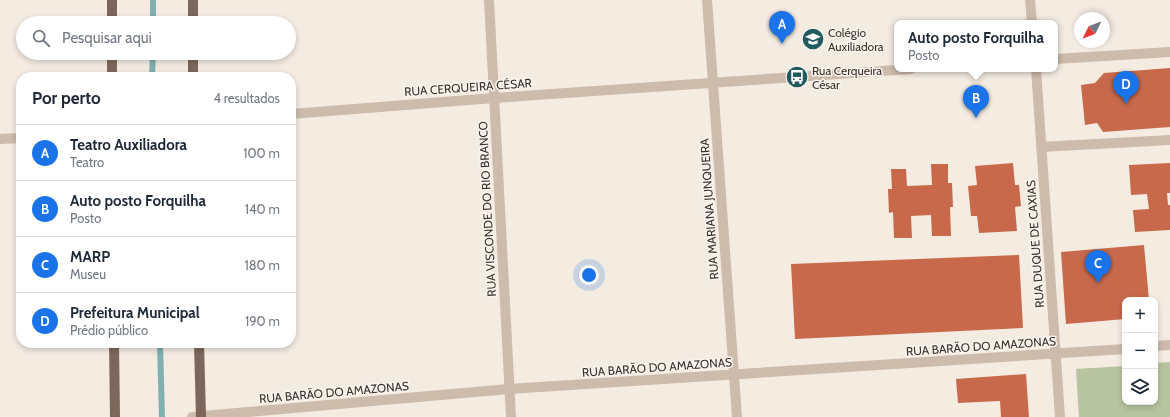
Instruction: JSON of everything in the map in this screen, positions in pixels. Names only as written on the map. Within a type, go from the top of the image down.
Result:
[{"type":"main road","points":[[112,0],[112,16]]},
{"type":"main road","points":[[193,0],[193,16]]},
{"type":"main road","points":[[112,60],[112,72]]},
{"type":"main road","points":[[192,72],[193,60]]},
{"type":"main road","points":[[114,348],[115,417]]},
{"type":"main road","points":[[198,417],[199,348]]},
{"type":"street","name":"RUA VISCONDE DO RIO BRANCO","points":[[489,0],[511,417]]},
{"type":"street","name":"RUA MARIANA JUNQUEIRA","points":[[707,0],[737,417]]},
{"type":"street","points":[[1030,0],[1032,20]]},
{"type":"street","points":[[1058,59],[1170,52]]},
{"type":"street","name":"RUA CERQUEIRA CÉSAR","points":[[296,114],[494,98],[894,70]]},
{"type":"street","name":"RUA DUQUE DE CAXIAS","points":[[1036,72],[1060,417]]},
{"type":"street","points":[[0,139],[16,138]]},
{"type":"street","points":[[1041,147],[1170,140]]},
{"type":"street","points":[[1158,346],[1170,345]]},
{"type":"street","name":"RUA BARÃO DO AMAZONAS","points":[[198,417],[510,389],[1122,349]]},
{"type":"green space","points":[[1170,362],[1170,417],[1079,417],[1076,369],[1122,366],[1122,405],[1158,405],[1158,363]]},
{"type":"building","points":[[1170,68],[1170,127],[1103,132],[1097,123],[1085,125],[1081,85],[1095,83],[1104,73]]},
{"type":"building","points":[[1013,163],[1015,185],[1019,185],[1021,206],[1015,207],[1017,231],[979,233],[977,216],[971,216],[968,186],[977,185],[975,166]]},
{"type":"building","points":[[1170,163],[1170,193],[1167,193],[1168,205],[1170,205],[1170,230],[1135,232],[1133,210],[1149,209],[1147,194],[1131,195],[1129,165]]},
{"type":"building","points":[[931,164],[948,164],[948,183],[952,183],[953,207],[950,207],[951,236],[932,236],[931,215],[911,216],[912,238],[894,238],[893,212],[889,213],[888,189],[892,189],[891,169],[906,169],[907,186],[932,185]]},
{"type":"building","points":[[1144,245],[1149,297],[1122,297],[1122,319],[1066,324],[1061,252]]},
{"type":"building","points":[[1019,255],[1023,328],[795,339],[791,264]]},
{"type":"building","points":[[1026,374],[1029,417],[1001,417],[1000,401],[958,403],[956,379]]},
{"type":"waterway","points":[[153,0],[153,16]]},
{"type":"waterway","points":[[152,72],[153,60]]},
{"type":"waterway","points":[[160,348],[162,417]]},
{"type":"place","name":"Colégio Auxiliadora","points":[[813,39]]},
{"type":"place","name":"Teatro Auxiliadora","points":[[782,44]]},
{"type":"place","name":"Rua Cerqueira César","points":[[797,77]]},
{"type":"place","name":"Prefeitura Municipal","points":[[1126,104]]},
{"type":"place","name":"Auto posto Forquilha","points":[[976,118]]},
{"type":"place","name":"MARP","points":[[1098,283]]}]
